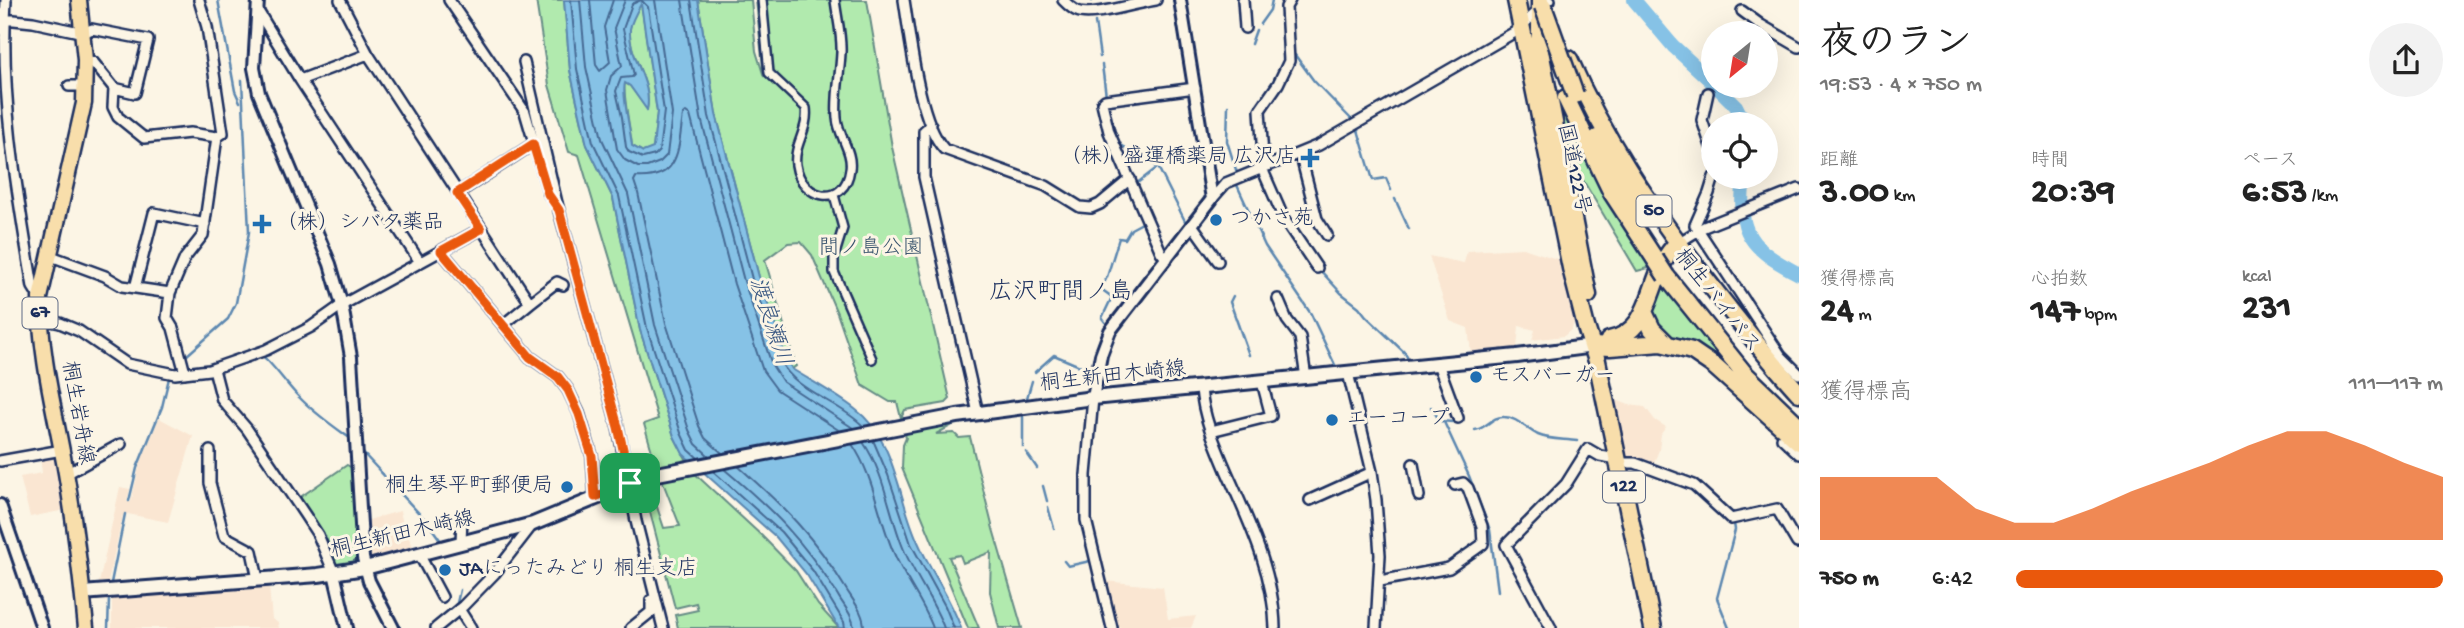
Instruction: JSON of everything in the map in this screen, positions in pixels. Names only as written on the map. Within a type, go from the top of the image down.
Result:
[{"type":"highway","name":"国道122号","points":[[1516,0],[1574,280],[1586,327],[1594,346],[1653,628]]},
{"type":"highway","name":"国道122号","points":[[1540,2],[1540,51],[1584,270],[1594,346]]},
{"type":"highway","points":[[1534,92],[1536,84],[1530,31],[1540,2]]},
{"type":"highway","name":"桐生バイパス","points":[[1540,2],[1571,97],[1612,193],[1744,373],[1795,434]]},
{"type":"highway","name":"50","points":[[1540,2],[1592,110],[1617,153],[1678,243],[1754,342],[1799,393]]},
{"type":"highway","points":[[1594,346],[1627,335],[1636,326],[1666,256],[1678,243]]},
{"type":"highway","name":"桐生バイパス","points":[[1668,271],[1732,345],[1799,413]]},
{"type":"highway","points":[[1644,312],[1652,329],[1666,343]]},
{"type":"highway","points":[[1594,346],[1666,343],[1687,349],[1708,361],[1795,434]]},
{"type":"main road","name":"桐生岩舟線","points":[[79,0],[84,33],[84,103],[40,298],[40,319],[48,382],[66,474],[86,628]]},
{"type":"main road","name":"桐生新田木崎線","points":[[82,593],[334,573],[365,568],[533,524],[637,480],[978,413],[1093,398],[1438,365],[1594,346]]},
{"type":"street","points":[[6,0],[2,106],[33,288],[40,298]]},
{"type":"street","points":[[114,88],[114,112],[127,127],[144,138],[190,133],[217,137],[223,133],[199,0]]},
{"type":"street","points":[[340,0],[368,54],[530,303]]},
{"type":"street","points":[[449,0],[521,105],[548,194],[557,203]]},
{"type":"street","points":[[762,0],[769,73],[806,108],[805,131],[796,152],[798,173],[809,190],[820,195],[834,195],[845,182],[850,170],[837,122],[841,53],[835,0]]},
{"type":"street","points":[[904,0],[924,104],[931,125],[944,149],[1036,182],[1080,207],[1091,208],[1100,204],[1130,179]]},
{"type":"street","points":[[1063,0],[1082,12],[1125,8],[1156,0]]},
{"type":"street","points":[[1180,0],[1212,199]]},
{"type":"street","points":[[1244,0],[1245,28]]},
{"type":"street","points":[[1290,0],[1286,8],[1289,61],[1278,84],[1260,110],[1264,168],[1269,190],[1284,219],[1317,268]]},
{"type":"street","points":[[1112,628],[1086,520],[1085,486],[1093,398],[1101,355],[1110,331],[1124,310],[1226,183],[1320,145],[1522,28],[1540,2]]},
{"type":"street","points":[[258,6],[300,80],[420,262]]},
{"type":"street","points":[[258,6],[254,68],[259,93],[330,264],[342,305],[351,357],[365,568],[393,628]]},
{"type":"street","points":[[1742,11],[1799,47]]},
{"type":"street","points":[[3,25],[33,22],[84,33],[92,29],[148,40],[135,93],[114,88],[93,62],[85,60]]},
{"type":"street","points":[[300,80],[368,54]]},
{"type":"street","points":[[524,62],[557,203],[618,427],[637,480],[636,521],[663,628]]},
{"type":"street","points":[[69,86],[85,86]]},
{"type":"street","points":[[1167,259],[1161,252],[1109,132],[1102,102],[1195,88]]},
{"type":"street","points":[[931,125],[924,131],[924,177],[978,413]]},
{"type":"street","points":[[185,373],[173,328],[167,318],[170,293],[185,258],[203,235],[217,137]]},
{"type":"street","points":[[457,193],[533,144]]},
{"type":"street","points":[[1300,153],[1317,219],[1327,234]]},
{"type":"street","points":[[1710,189],[1695,222],[1781,356],[1799,374]]},
{"type":"street","points":[[1678,243],[1737,213],[1799,189]]},
{"type":"street","points":[[834,195],[843,228],[834,257],[834,272],[872,359]]},
{"type":"street","points":[[135,288],[154,213],[205,224]]},
{"type":"street","points":[[1192,226],[1218,261]]},
{"type":"street","points":[[40,319],[79,331],[127,364],[167,374],[214,369],[266,349],[311,327],[342,305],[481,229]]},
{"type":"street","points":[[441,251],[530,357],[558,377],[568,390],[579,414],[592,456],[595,497]]},
{"type":"street","points":[[51,256],[106,276],[122,286],[170,293]]},
{"type":"street","points":[[503,325],[557,282],[563,285]]},
{"type":"street","points":[[1279,299],[1287,320],[1300,337],[1306,378]]},
{"type":"street","points":[[1438,365],[1458,418]]},
{"type":"street","points":[[214,369],[222,400],[247,429],[318,535],[334,573],[347,628]]},
{"type":"street","points":[[1348,373],[1372,472],[1380,555],[1376,628]]},
{"type":"street","points":[[1211,431],[1271,416],[1262,382]]},
{"type":"street","points":[[1200,388],[1211,431],[1267,572],[1274,603],[1275,628]]},
{"type":"street","points":[[1795,434],[1782,438],[1799,454]]},
{"type":"street","points":[[66,474],[121,444]]},
{"type":"street","points":[[1552,628],[1506,545],[1566,484],[1588,449],[1600,456],[1635,463],[1694,485],[1731,519],[1777,509],[1797,543]]},
{"type":"street","points":[[0,461],[62,450]]},
{"type":"street","points":[[210,451],[210,483],[224,536],[252,551],[258,579]]},
{"type":"street","points":[[1413,464],[1419,496]]},
{"type":"street","points":[[1310,500],[1372,472]]},
{"type":"street","points":[[1380,581],[1449,568],[1483,544],[1482,526],[1468,488],[1463,483],[1455,485]]},
{"type":"street","points":[[0,505],[42,628]]},
{"type":"street","points":[[461,543],[463,516]]},
{"type":"street","points":[[436,628],[459,610],[495,573],[533,524]]},
{"type":"street","points":[[419,554],[442,597]]},
{"type":"street","points":[[631,628],[652,610],[648,586],[651,578]]},
{"type":"street","points":[[459,610],[471,628]]},
{"type":"shaded area","points":[[1523,248],[1563,261],[1575,318],[1572,329],[1564,336],[1532,340],[1535,330],[1519,326],[1517,348],[1471,353],[1468,328],[1450,321],[1429,256],[1464,263],[1467,251]]},
{"type":"shaded area","points":[[1611,398],[1629,405],[1645,407],[1655,420],[1666,427],[1661,434],[1653,465],[1624,456]]},
{"type":"shaded area","points":[[159,418],[193,436],[168,522],[123,515],[108,582],[99,583],[120,487],[130,489],[127,502],[131,502],[140,463]]},
{"type":"shaded area","points":[[52,456],[56,459],[65,510],[30,517],[20,477],[42,473],[40,457]]},
{"type":"shaded area","points":[[400,511],[404,528],[414,548],[373,558],[367,554],[365,521]]},
{"type":"shaded area","points":[[1105,581],[1163,587],[1168,619],[1196,616],[1191,628],[1116,628]]},
{"type":"shaded area","points":[[269,587],[272,619],[278,623],[279,628],[112,628],[112,597]]},
{"type":"green space","points":[[536,0],[564,0],[570,70],[587,145],[613,198],[640,330],[674,436],[693,472],[796,571],[818,605],[839,628],[678,628],[675,615],[698,610],[696,603],[675,608],[644,489],[644,484],[649,483],[664,528],[680,526],[655,462],[644,424],[658,419],[579,155],[569,152],[549,85]]},
{"type":"green space","name":"間ノ島公園","points":[[698,0],[751,0],[756,51],[764,77],[756,0],[867,0],[892,147],[950,399],[946,403],[905,410],[902,416],[907,433],[956,423],[936,434],[954,433],[959,438],[970,437],[1022,628],[999,628],[990,592],[991,552],[963,563],[960,555],[949,557],[979,628],[968,628],[902,468],[906,438],[897,402],[890,402],[862,385],[837,313],[812,255],[801,242],[788,243],[765,260],[796,366],[792,369],[787,360],[759,277],[716,114]]},
{"type":"green space","points":[[641,2],[657,112],[653,149],[643,152],[632,146],[624,88],[625,83],[630,86],[647,109],[646,89],[630,38],[634,15]]},
{"type":"green space","points":[[1563,102],[1652,267],[1637,271],[1568,155],[1558,109]]},
{"type":"green space","points":[[1662,281],[1723,357],[1715,363],[1663,337],[1651,313]]},
{"type":"green space","points":[[347,465],[352,468],[358,555],[352,564],[336,567],[296,500]]},
{"type":"water","name":"渡良瀬川","points":[[564,0],[698,0],[716,114],[759,277],[787,360],[792,369],[855,409],[869,422],[879,437],[888,453],[918,542],[961,628],[839,628],[807,575],[776,537],[683,454],[674,436],[640,330],[613,198],[587,145],[570,70]],"holes":[[[641,4],[657,112],[653,148],[643,152],[632,146],[624,88],[625,83],[630,86],[647,110],[647,89],[630,39],[630,29]]]},
{"type":"waterway","points":[[218,0],[235,91],[240,102]]},
{"type":"waterway","points":[[1260,24],[1270,10],[1272,0]]},
{"type":"waterway","points":[[1634,0],[1673,46],[1701,72]]},
{"type":"waterway","points":[[1095,22],[1100,57]]},
{"type":"waterway","points":[[1251,44],[1256,30]]},
{"type":"waterway","points":[[1295,55],[1314,81],[1352,120]]},
{"type":"waterway","points":[[1102,65],[1106,96]]},
{"type":"waterway","points":[[186,356],[228,319],[236,303],[249,232],[242,80]]},
{"type":"waterway","points":[[1728,98],[1739,112]]},
{"type":"waterway","points":[[1228,106],[1227,141],[1237,173]]},
{"type":"waterway","points":[[1358,130],[1373,180],[1386,178],[1391,190]]},
{"type":"waterway","points":[[1121,145],[1158,167],[1186,223]]},
{"type":"waterway","points":[[1136,184],[1158,167]]},
{"type":"waterway","points":[[1237,185],[1265,246],[1311,314],[1336,367]]},
{"type":"waterway","points":[[1743,189],[1743,212],[1750,237],[1768,256],[1799,274]]},
{"type":"waterway","points":[[1395,199],[1409,229]]},
{"type":"waterway","points":[[1105,322],[1102,318],[1112,297],[1101,289],[1119,238],[1125,239],[1131,229],[1144,222]]},
{"type":"waterway","points":[[1320,270],[1408,359]]},
{"type":"waterway","points":[[1233,296],[1230,302],[1249,355]]},
{"type":"waterway","points":[[1035,372],[1054,355],[1089,370]]},
{"type":"waterway","points":[[262,356],[305,403],[351,439]]},
{"type":"waterway","points":[[220,372],[226,368]]},
{"type":"waterway","points":[[129,501],[137,468],[171,378]]},
{"type":"waterway","points":[[1027,398],[1032,381]]},
{"type":"waterway","points":[[1431,407],[1440,421],[1453,422]]},
{"type":"waterway","points":[[1023,417],[1023,447]]},
{"type":"waterway","points":[[1475,430],[1496,418],[1504,417],[1513,419],[1542,437],[1577,441]]},
{"type":"waterway","points":[[1444,422],[1490,530],[1498,591]]},
{"type":"waterway","points":[[1026,452],[1037,468]]},
{"type":"waterway","points":[[363,453],[428,523],[441,541]]},
{"type":"waterway","points":[[1043,486],[1047,501]]},
{"type":"waterway","points":[[1048,507],[1054,528]]},
{"type":"waterway","points":[[111,583],[125,514]]},
{"type":"waterway","points":[[1729,628],[1717,598],[1735,530],[1734,523]]},
{"type":"waterway","points":[[1064,561],[1068,566],[1090,561]]},
{"type":"waterway","points":[[456,607],[460,590]]},
{"type":"waterway","points":[[108,628],[109,599]]},
{"type":"place","name":"（株）盛運橋薬局 広沢店","points":[[1310,158]]},
{"type":"place","name":"つかさ苑","points":[[1216,220]]},
{"type":"place","name":"（株）シバタ薬品","points":[[262,224]]},
{"type":"place","name":"モスバーガー","points":[[1476,377]]},
{"type":"place","name":"エーコープ","points":[[1332,420]]},
{"type":"place","name":"桐生琴平町郵便局","points":[[567,487]]},
{"type":"place","name":"JAにったみどり 桐生支店","points":[[445,570]]},
{"type":"district","name":"広沢町間ノ島","points":[[1061,293]]},
{"type":"route","points":[[533,144],[548,194],[557,203],[618,427],[630,483],[595,497],[592,456],[579,414],[568,390],[558,377],[530,357],[441,251],[481,229],[457,193],[533,144]]}]
